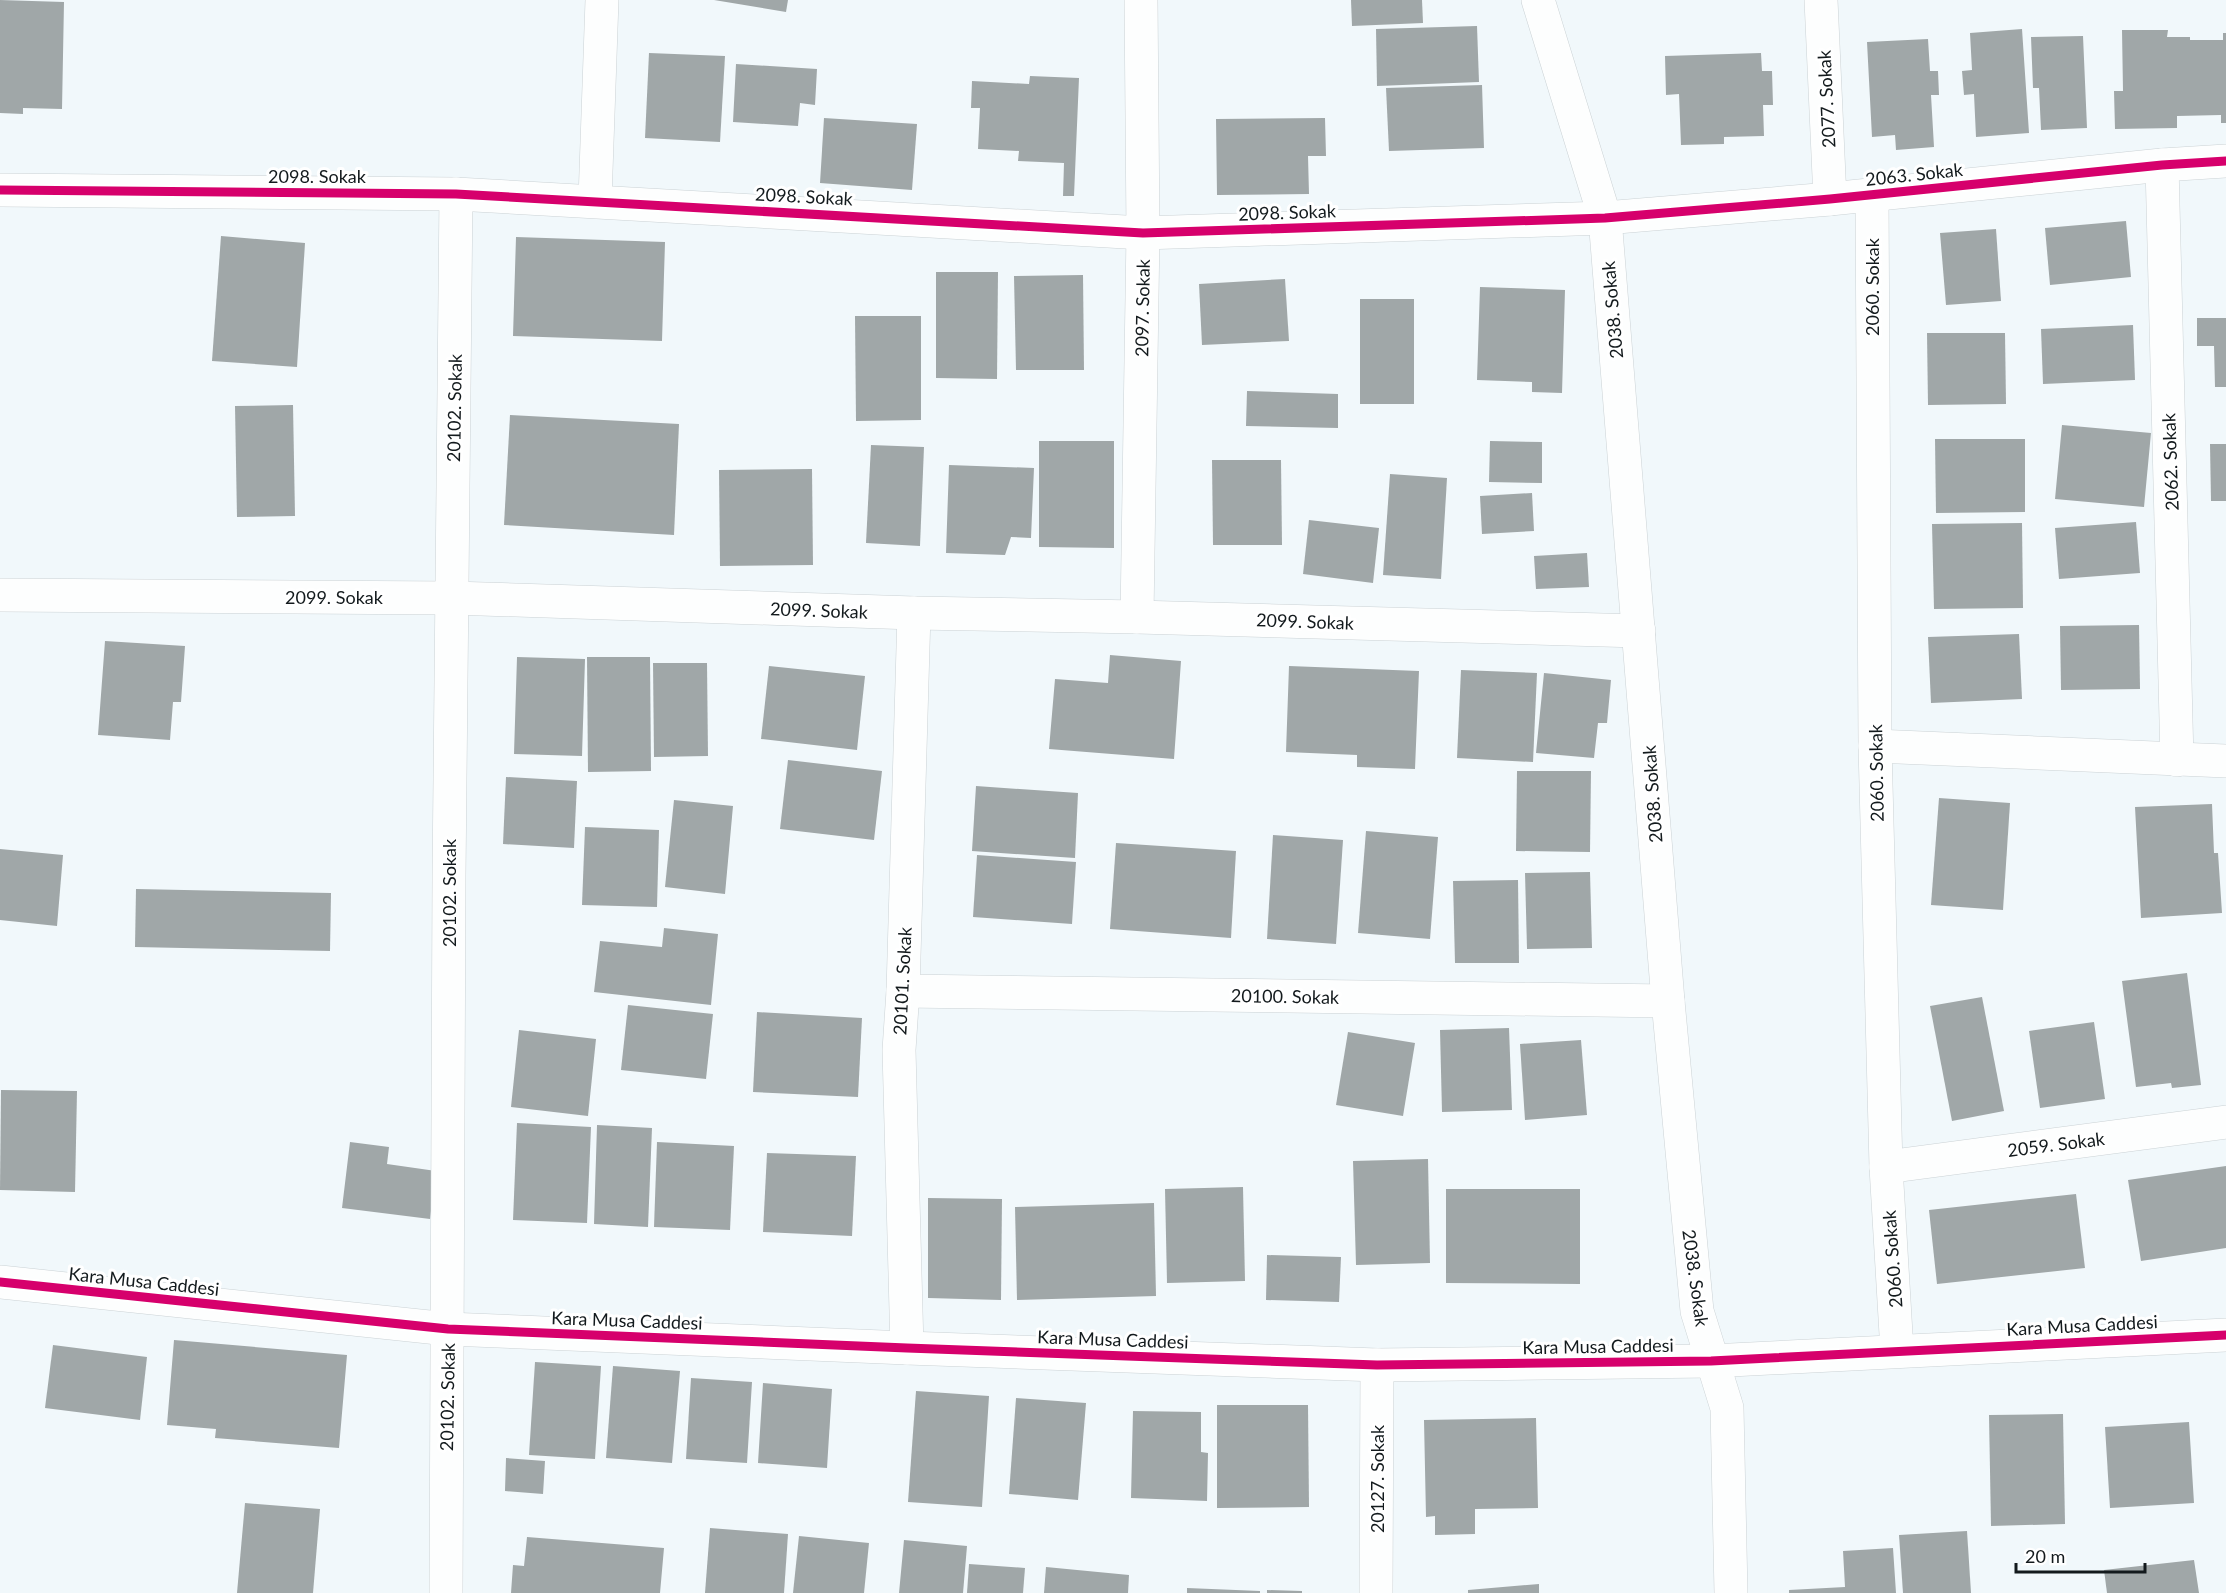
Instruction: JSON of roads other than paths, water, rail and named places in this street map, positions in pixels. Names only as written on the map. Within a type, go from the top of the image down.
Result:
[{"type":"street","points":[[595,201],[602,0]]},
{"type":"street","name":"2097. Sokak","points":[[1137,616],[1143,233],[1141,0]]},
{"type":"street","name":"2038. Sokak","points":[[1538,0],[1605,218],[1668,1001],[1696,1311],[1727,1408],[1731,1593]]},
{"type":"street","name":"2077. Sokak","points":[[1821,0],[1830,199]]},
{"type":"street","name":"2063. Sokak","points":[[1605,218],[1830,199],[2162,165],[2226,161]]},
{"type":"street","name":"2062. Sokak","points":[[2162,165],[2178,760]]},
{"type":"street","name":"2098. Sokak","points":[[0,190],[456,194],[1143,233],[1605,218]]},
{"type":"street","name":"20102. Sokak","points":[[446,1593],[456,194]]},
{"type":"street","name":"2060. Sokak","points":[[1872,195],[1875,746],[1886,1167],[1897,1351]]},
{"type":"street","name":"2099. Sokak","points":[[0,595],[452,598],[914,613],[1137,616],[1639,631]]},
{"type":"street","name":"20101. Sokak","points":[[907,1348],[899,1050],[903,991],[914,613]]},
{"type":"street","points":[[1875,746],[2226,761]]},
{"type":"street","name":"20100. Sokak","points":[[903,991],[1668,1001]]},
{"type":"street","name":"2059. Sokak","points":[[1886,1167],[2226,1122]]},
{"type":"street","name":"Kara Musa Caddesi","points":[[0,1282],[448,1329],[1377,1365],[1711,1361],[2226,1335]]},
{"type":"street","name":"20127. Sokak","points":[[1376,1593],[1377,1365]]}]
